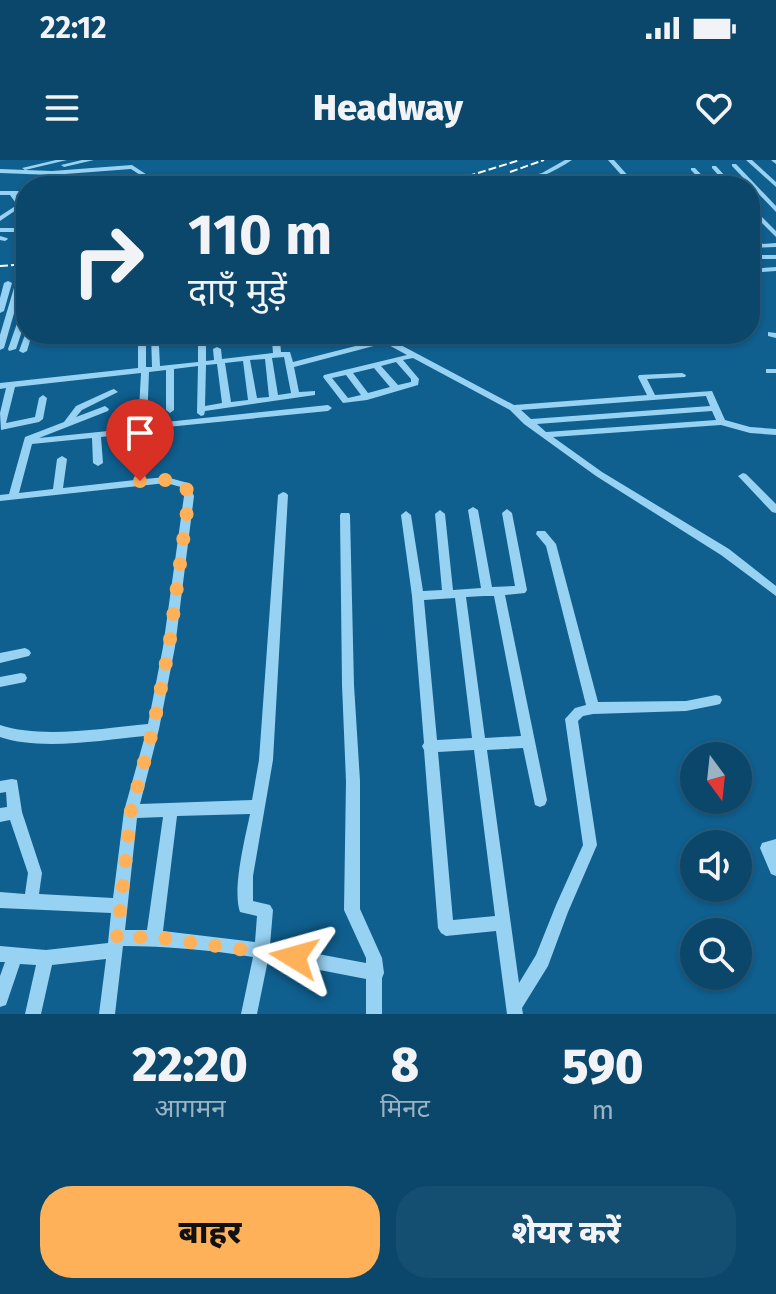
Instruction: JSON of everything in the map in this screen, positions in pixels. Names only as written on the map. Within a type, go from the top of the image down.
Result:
[{"type":"street","points":[[1,174],[12,160]]},
{"type":"street","points":[[23,176],[30,160]]},
{"type":"street","points":[[23,173],[64,160]]},
{"type":"street","points":[[23,173],[91,160]]},
{"type":"street","points":[[84,176],[130,160]]},
{"type":"street","points":[[536,176],[569,160]]},
{"type":"street","points":[[611,160],[625,176]]},
{"type":"street","points":[[751,161],[776,187]]},
{"type":"street","points":[[734,165],[743,176]]},
{"type":"street","points":[[714,167],[722,176]]},
{"type":"street","points":[[93,173],[110,168],[136,168],[147,176]]},
{"type":"street","points":[[110,168],[120,176]]},
{"type":"street","points":[[693,169],[700,176]]},
{"type":"street","points":[[1,174],[93,173],[104,176]]},
{"type":"street","points":[[0,193],[16,194]]},
{"type":"street","points":[[0,230],[15,208],[13,195]]},
{"type":"street","points":[[760,195],[776,210]]},
{"type":"street","points":[[0,219],[15,208]]},
{"type":"street","points":[[760,218],[775,234]]},
{"type":"street","points":[[760,222],[776,218]]},
{"type":"street","points":[[761,245],[776,245]]},
{"type":"street","points":[[8,283],[0,314],[16,315]]},
{"type":"street","points":[[0,348],[16,296]]},
{"type":"street","points":[[12,349],[16,338]]},
{"type":"street","points":[[23,351],[28,344]]},
{"type":"street","points":[[142,344],[148,370]]},
{"type":"street","points":[[140,481],[148,370],[155,344]]},
{"type":"street","points":[[201,414],[202,344]]},
{"type":"street","points":[[237,344],[253,402]]},
{"type":"street","points":[[259,344],[268,355],[274,399]]},
{"type":"street","points":[[268,355],[274,344]]},
{"type":"street","points":[[291,365],[371,344]]},
{"type":"street","points":[[394,344],[513,408],[544,435],[627,493],[651,504],[725,552],[776,592]]},
{"type":"street","points":[[217,349],[227,405]]},
{"type":"street","points":[[0,386],[287,354],[296,396]]},
{"type":"street","points":[[398,359],[416,381],[367,397],[342,400],[323,378],[398,359],[415,355]]},
{"type":"street","points":[[376,365],[396,388]]},
{"type":"street","points":[[170,368],[170,410]]},
{"type":"street","points":[[348,372],[367,397]]},
{"type":"street","points":[[652,397],[642,377],[682,375]]},
{"type":"street","points":[[3,426],[11,385]]},
{"type":"street","points":[[59,439],[66,423],[79,408],[114,392]]},
{"type":"street","points":[[3,426],[26,441],[59,439],[143,428],[227,405],[312,393]]},
{"type":"street","points":[[513,408],[709,393],[721,422]]},
{"type":"street","points":[[3,426],[39,419],[43,398]]},
{"type":"street","points":[[101,398],[108,413],[66,423],[26,441],[6,497],[140,481],[177,481],[185,485],[189,496],[169,647],[153,729],[131,811],[107,1014]]},
{"type":"street","points":[[617,400],[640,427]]},
{"type":"street","points":[[201,414],[328,408]]},
{"type":"street","points":[[527,422],[716,408]]},
{"type":"street","points":[[544,435],[721,422],[750,430],[776,432]]},
{"type":"street","points":[[96,434],[98,463]]},
{"type":"street","points":[[58,491],[62,459]]},
{"type":"street","points":[[743,476],[776,510]]},
{"type":"street","points":[[249,1014],[262,953],[265,910],[245,907],[246,876],[266,760],[283,495]]},
{"type":"street","points":[[473,510],[540,800]]},
{"type":"street","points":[[418,596],[521,590],[507,513]]},
{"type":"street","points":[[440,514],[481,742],[515,1009]]},
{"type":"street","points":[[345,515],[353,781],[352,910],[374,958],[374,1014]]},
{"type":"street","points":[[406,515],[418,596],[446,928],[504,923]]},
{"type":"street","points":[[541,534],[551,544],[593,708]]},
{"type":"street","points":[[0,658],[25,653]]},
{"type":"street","points":[[0,682],[21,678]]},
{"type":"street","points":[[515,1009],[542,960],[590,845],[571,719],[579,712],[593,708],[686,706],[716,700]]},
{"type":"street","points":[[0,731],[17,736],[153,729]]},
{"type":"street","points":[[429,746],[528,742]]},
{"type":"street","points":[[0,787],[12,785],[7,813],[35,873],[31,901]]},
{"type":"street","points":[[131,811],[258,807]]},
{"type":"street","points":[[154,937],[171,809]]},
{"type":"street","points":[[776,846],[767,848],[776,869]]},
{"type":"street","points":[[0,900],[120,906]]},
{"type":"street","points":[[0,999],[7,955],[46,958],[154,937],[376,973]]},
{"type":"street","points":[[33,1014],[46,958]]},
{"type":"railway","points":[[468,176],[520,160]]},
{"type":"railway","points":[[510,172],[544,160]]},
{"type":"railway","points":[[0,266],[16,265]]},
{"type":"route","points":[[140,481],[177,481],[185,485],[189,496],[169,647],[153,729],[131,811],[117,938],[154,937],[294,957]]}]
